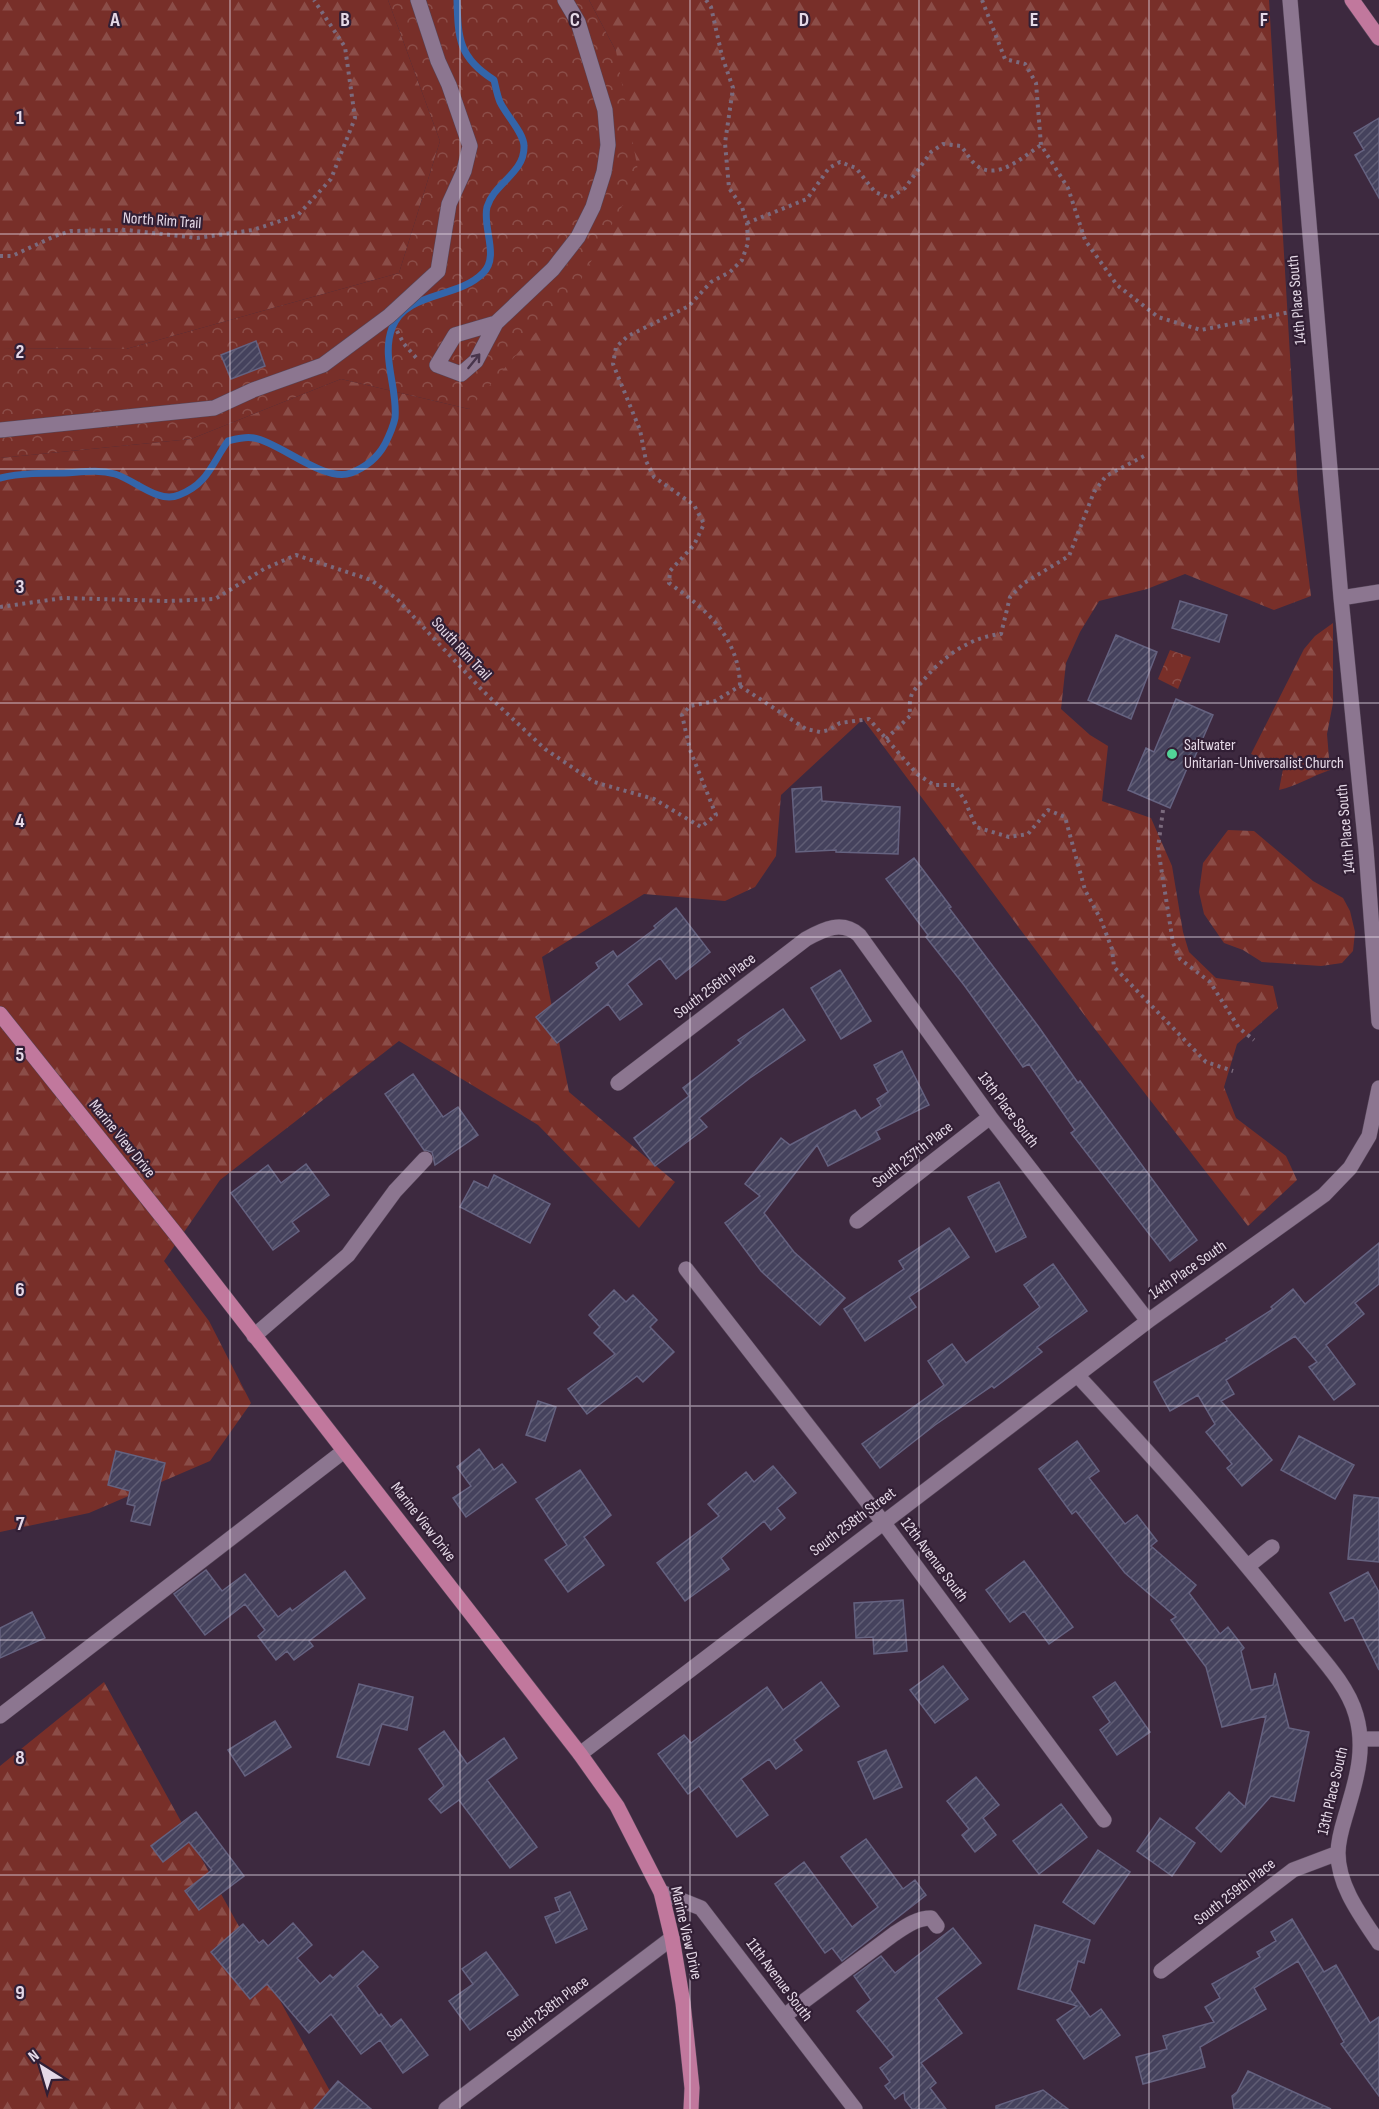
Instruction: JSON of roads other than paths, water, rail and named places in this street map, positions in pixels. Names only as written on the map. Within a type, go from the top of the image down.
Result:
[{"type":"main road","points":[[1352,0],[1379,38]]},
{"type":"main road","name":"Marine View Drive","points":[[0,1014],[175,1233],[580,1754],[617,1806],[661,1892],[672,1938],[683,2003],[692,2088],[691,2109]]},
{"type":"street","points":[[0,430],[214,408],[253,390],[323,365],[389,315],[438,272],[449,204],[464,171],[470,146],[418,0]]},
{"type":"street","points":[[496,323],[553,269],[578,237],[593,207],[604,172],[608,145],[605,110],[578,22],[565,0]]},
{"type":"street","name":"14th Place South","points":[[1290,0],[1341,598],[1373,849],[1379,1022]]},
{"type":"street","points":[[1341,598],[1379,592]]},
{"type":"street","name":"South 256th Place","points":[[618,1083],[806,939],[839,926]]},
{"type":"street","name":"13th Place South","points":[[839,926],[847,927],[859,934],[990,1117],[1148,1321]]},
{"type":"street","name":"14th Place South","points":[[1148,1321],[1324,1195],[1374,1142],[1379,1088]]},
{"type":"street","name":"South 257th Place","points":[[857,1221],[990,1117]]},
{"type":"street","points":[[254,1336],[348,1255],[395,1191],[425,1159]]},
{"type":"street","name":"12th Avenue South","points":[[686,1269],[883,1522],[1104,1820]]},
{"type":"street","name":"South 258th Street","points":[[580,1754],[1148,1321]]},
{"type":"street","name":"13th Place South","points":[[1077,1376],[1177,1484],[1248,1566],[1345,1692],[1356,1714],[1362,1739],[1361,1753],[1350,1802],[1342,1825],[1338,1853],[1348,1894],[1379,1942]]},
{"type":"street","points":[[0,1716],[344,1450]]},
{"type":"street","points":[[1248,1566],[1272,1547]]},
{"type":"street","points":[[1362,1739],[1379,1739]]},
{"type":"street","name":"South 259th Place","points":[[1161,1971],[1293,1870],[1338,1853]]},
{"type":"street","name":"11th Avenue South","points":[[661,1892],[702,1908],[855,2109]]},
{"type":"street","points":[[784,2016],[909,1924],[921,1918],[931,1918],[937,1926]]},
{"type":"street","name":"South 258th Place","points":[[446,2109],[672,1938]]},
{"type":"waterway","points":[[0,478],[32,474],[102,472],[123,477],[155,494],[171,497],[197,485],[228,441],[241,438],[251,437],[265,441],[316,468],[340,475],[356,471],[375,457],[385,444],[395,418],[388,350],[392,328],[399,316],[409,307],[460,287],[483,273],[490,259],[487,207],[496,191],[520,164],[523,155],[523,141],[500,102],[494,80],[474,64],[463,46],[458,26],[457,0]]},
{"type":"place","name":"Saltwater Unitarian-Universalist Church","points":[[1172,754]]}]
